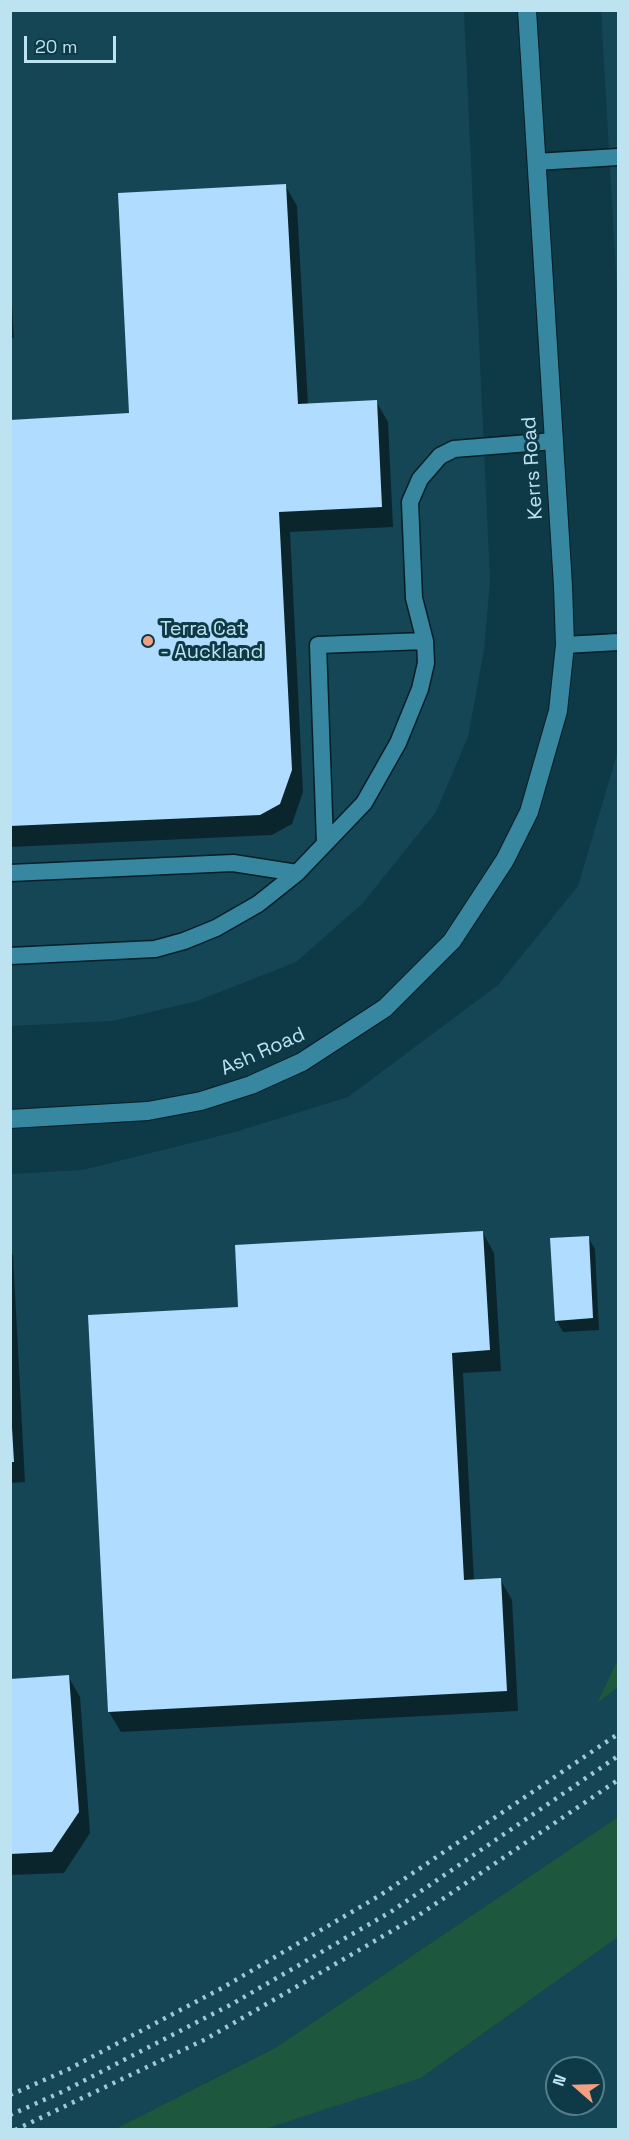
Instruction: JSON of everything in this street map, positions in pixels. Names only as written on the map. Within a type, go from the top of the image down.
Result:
[{"type":"main road","name":"Kerrs Road","points":[[478,906],[529,812],[558,711],[565,645],[527,10]]},
{"type":"main road","name":"Ash Road","points":[[10,1119],[148,1111],[201,1101],[251,1085],[302,1062],[386,1008],[452,941],[478,906]]},
{"type":"lane","points":[[536,162],[618,157]]},
{"type":"lane","points":[[10,956],[155,948],[184,941],[216,928],[258,904],[297,873],[363,803],[398,742],[420,689],[426,663],[425,641],[414,598],[410,502],[420,479],[440,456],[454,449],[554,441]]},
{"type":"lane","points":[[325,843],[318,645],[425,641]]},
{"type":"lane","points":[[565,645],[618,642]]},
{"type":"lane","points":[[10,873],[233,863],[297,873]]},
{"type":"shaded area","points":[[11,11],[464,11],[490,580],[484,650],[468,737],[436,812],[362,904],[296,962],[197,1001],[113,1021],[11,1026]]},
{"type":"shaded area","points":[[601,11],[618,11],[618,308]]},
{"type":"shaded area","points":[[618,751],[618,1659],[598,1701],[618,1687],[618,1817],[275,2048],[115,2129],[11,2130],[11,1174],[82,1170],[235,1132],[348,1097],[498,985],[578,886]]},
{"type":"shaded area","points":[[618,1937],[618,2129],[246,2130],[421,2078]]},
{"type":"green space","points":[[618,1659],[618,1687],[597,1703]]},
{"type":"green space","points":[[618,1817],[618,1937],[421,2078],[265,2129],[115,2129],[275,2048]]},
{"type":"building","name":"Terra Cat - Auckland","points":[[286,184],[298,404],[377,400],[382,507],[279,512],[292,770],[280,804],[260,815],[10,826],[10,420],[129,413],[118,193]]},
{"type":"building","points":[[483,1231],[490,1350],[452,1353],[464,1580],[501,1578],[507,1691],[108,1712],[88,1315],[238,1307],[235,1245]]},
{"type":"building","points":[[589,1236],[593,1318],[555,1321],[550,1238]]},
{"type":"building","points":[[10,1428],[12,1428],[14,1462],[10,1462]]},
{"type":"building","points":[[69,1675],[79,1812],[52,1852],[10,1854],[10,1679]]},
{"type":"railway","points":[[10,2095],[67,2070],[222,1988],[379,1896],[618,1734]]},
{"type":"railway","points":[[10,2115],[64,2091],[232,2004],[392,1911],[618,1756]]},
{"type":"railway","points":[[15,2130],[206,2039],[308,1980],[419,1915],[618,1780]]},
{"type":"place","name":"Terra Cat - Auckland","points":[[148,641]]}]
